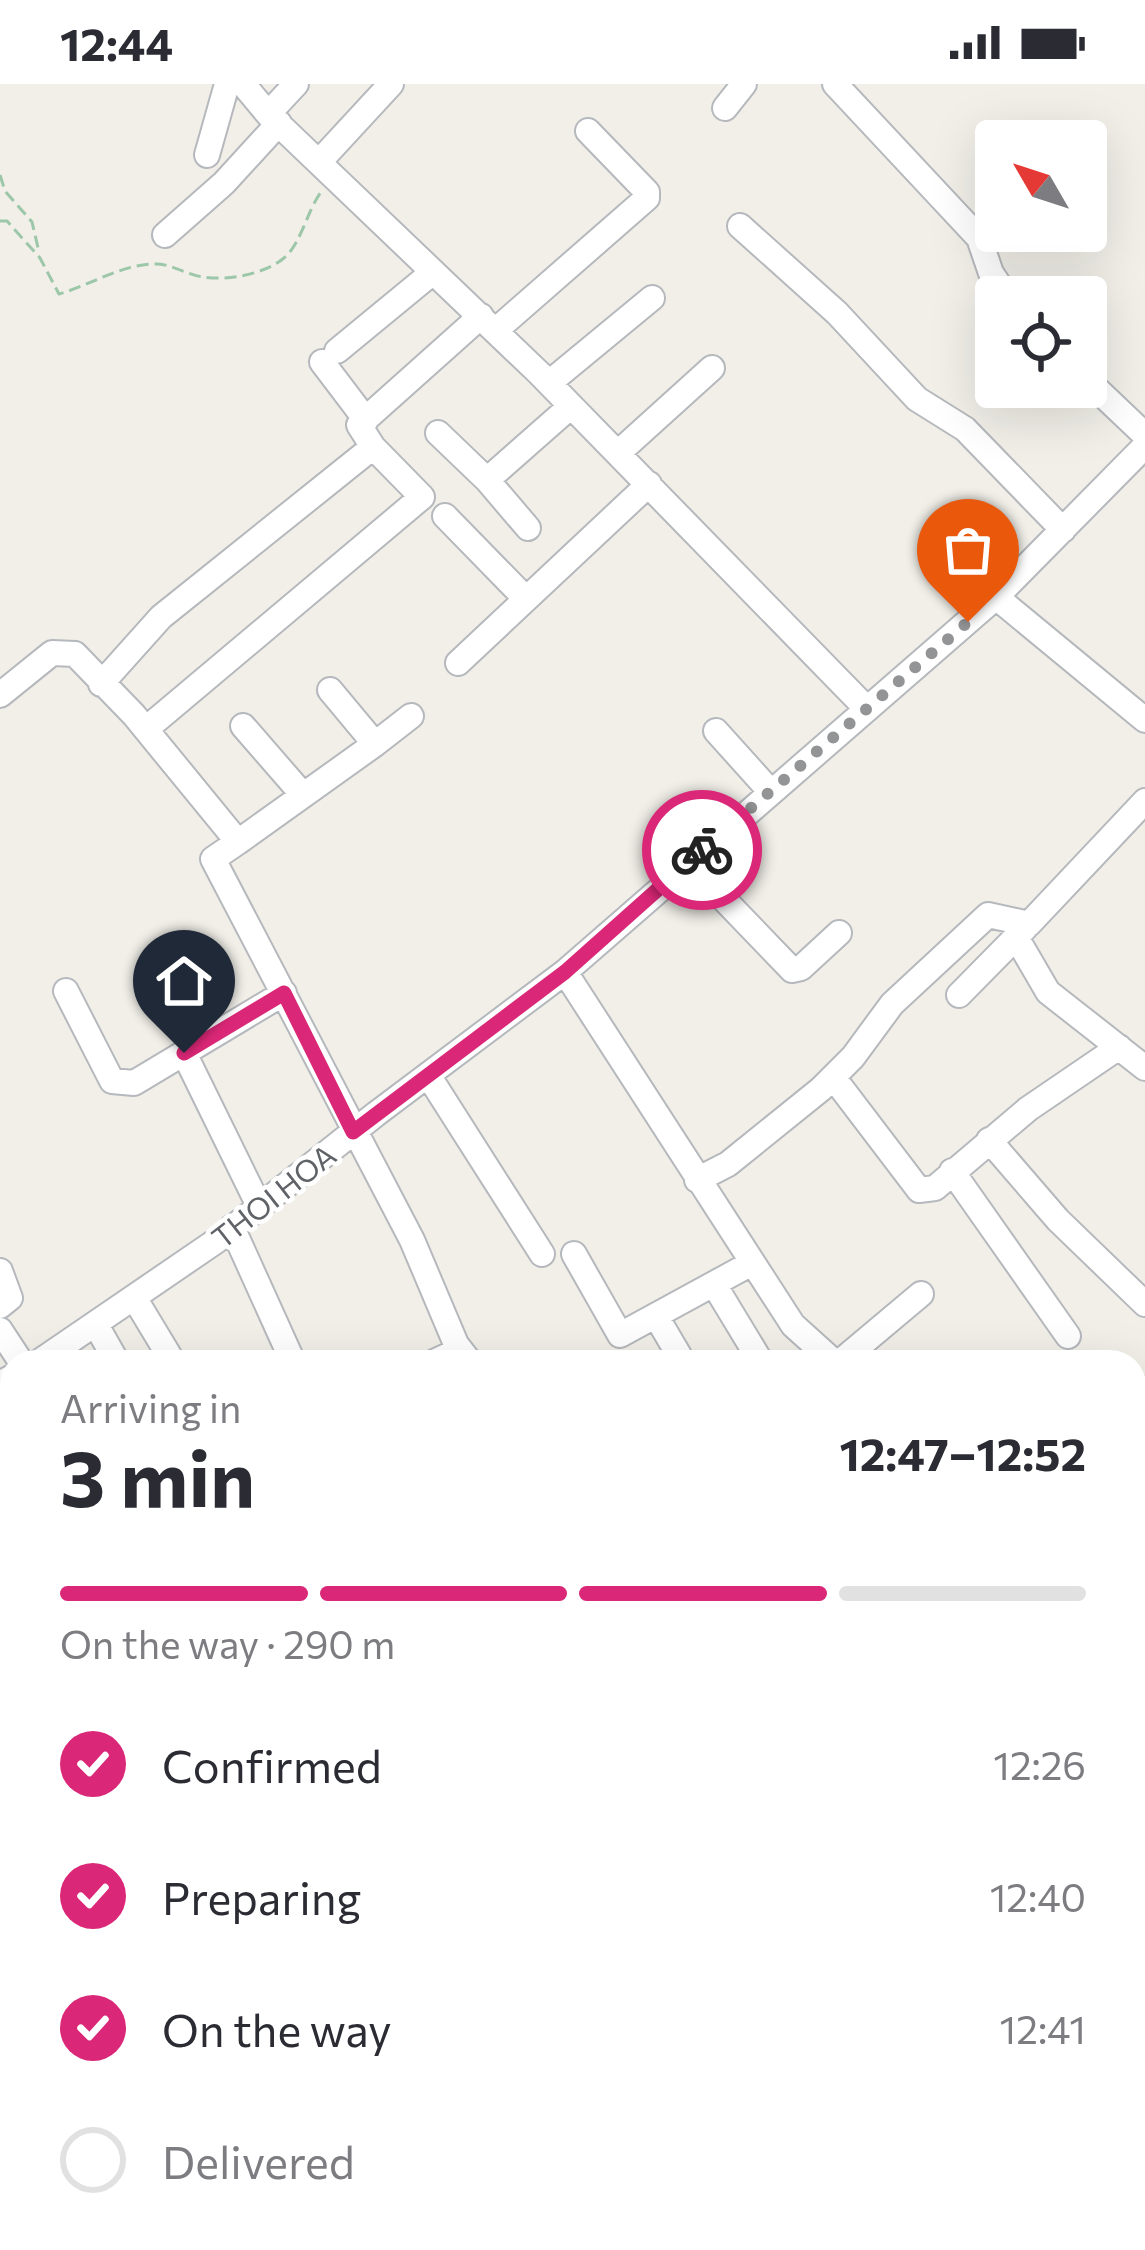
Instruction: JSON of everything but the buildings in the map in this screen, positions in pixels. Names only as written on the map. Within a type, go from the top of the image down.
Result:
[{"type":"street","points":[[207,155],[226,84]]},
{"type":"street","points":[[242,84],[489,323],[867,709]]},
{"type":"street","points":[[165,235],[224,183],[296,84]]},
{"type":"street","points":[[326,170],[391,84]]},
{"type":"street","points":[[725,108],[744,84]]},
{"type":"street","points":[[840,86],[979,238],[993,276]]},
{"type":"street","points":[[146,729],[422,497],[373,447],[359,425],[647,198],[588,130]]},
{"type":"street","points":[[740,226],[837,313],[917,399],[965,429],[1063,530]]},
{"type":"street","points":[[366,420],[329,356],[433,272]]},
{"type":"street","points":[[549,383],[652,298]]},
{"type":"street","points":[[618,453],[712,368]]},
{"type":"street","points":[[1107,399],[1145,436]]},
{"type":"street","points":[[487,480],[571,406]]},
{"type":"street","points":[[438,433],[487,480],[527,528]]},
{"type":"street","name":"THOI HOA","points":[[56,1350],[232,1227],[565,972],[996,597],[1145,446]]},
{"type":"street","points":[[101,684],[161,617],[373,447]]},
{"type":"street","points":[[458,663],[649,484]]},
{"type":"street","points":[[445,516],[526,599]]},
{"type":"street","points":[[996,597],[1145,720]]},
{"type":"street","points":[[0,695],[52,653],[75,653],[146,729],[238,842]]},
{"type":"street","points":[[330,690],[375,744]]},
{"type":"street","points":[[411,716],[213,859],[412,1240],[462,1350]]},
{"type":"street","points":[[243,726],[303,795]]},
{"type":"street","points":[[716,731],[770,791]]},
{"type":"street","points":[[959,994],[1145,801]]},
{"type":"street","points":[[688,862],[787,968],[802,968],[839,933]]},
{"type":"street","points":[[697,1180],[728,1164],[776,1128],[833,1077],[892,1004],[988,915],[1023,930],[1048,992],[1145,1068]]},
{"type":"street","points":[[565,972],[793,1325],[823,1350]]},
{"type":"street","points":[[66,992],[112,1081],[134,1083],[284,993]]},
{"type":"street","points":[[833,1077],[919,1190],[935,1188],[989,1140],[1119,1047]]},
{"type":"street","points":[[184,1053],[259,1206]]},
{"type":"street","points":[[428,1075],[542,1254]]},
{"type":"street","points":[[989,1140],[1058,1220],[1145,1304]]},
{"type":"street","points":[[952,1171],[1068,1336]]},
{"type":"street","points":[[232,1227],[288,1350]]},
{"type":"street","points":[[574,1254],[620,1335],[752,1263]]},
{"type":"street","points":[[0,1270],[5,1302]]},
{"type":"street","points":[[715,1286],[754,1350]]},
{"type":"street","points":[[852,1350],[921,1294]]},
{"type":"street","points":[[135,1299],[166,1350]]},
{"type":"street","points":[[656,1316],[675,1350]]},
{"type":"street","points":[[96,1325],[110,1350]]},
{"type":"street","points":[[0,1330],[25,1350]]},
{"type":"path","points":[[0,175],[5,191],[32,222],[40,257],[59,294],[126,268],[160,264],[203,277],[230,278],[262,270],[287,256],[326,170]]},
{"type":"path","points":[[0,221],[7,221],[40,257]]},
{"type":"way so far","points":[[702,850],[968,622]]},
{"type":"route","points":[[184,1053],[284,993],[353,1132],[565,972],[702,850]]}]
